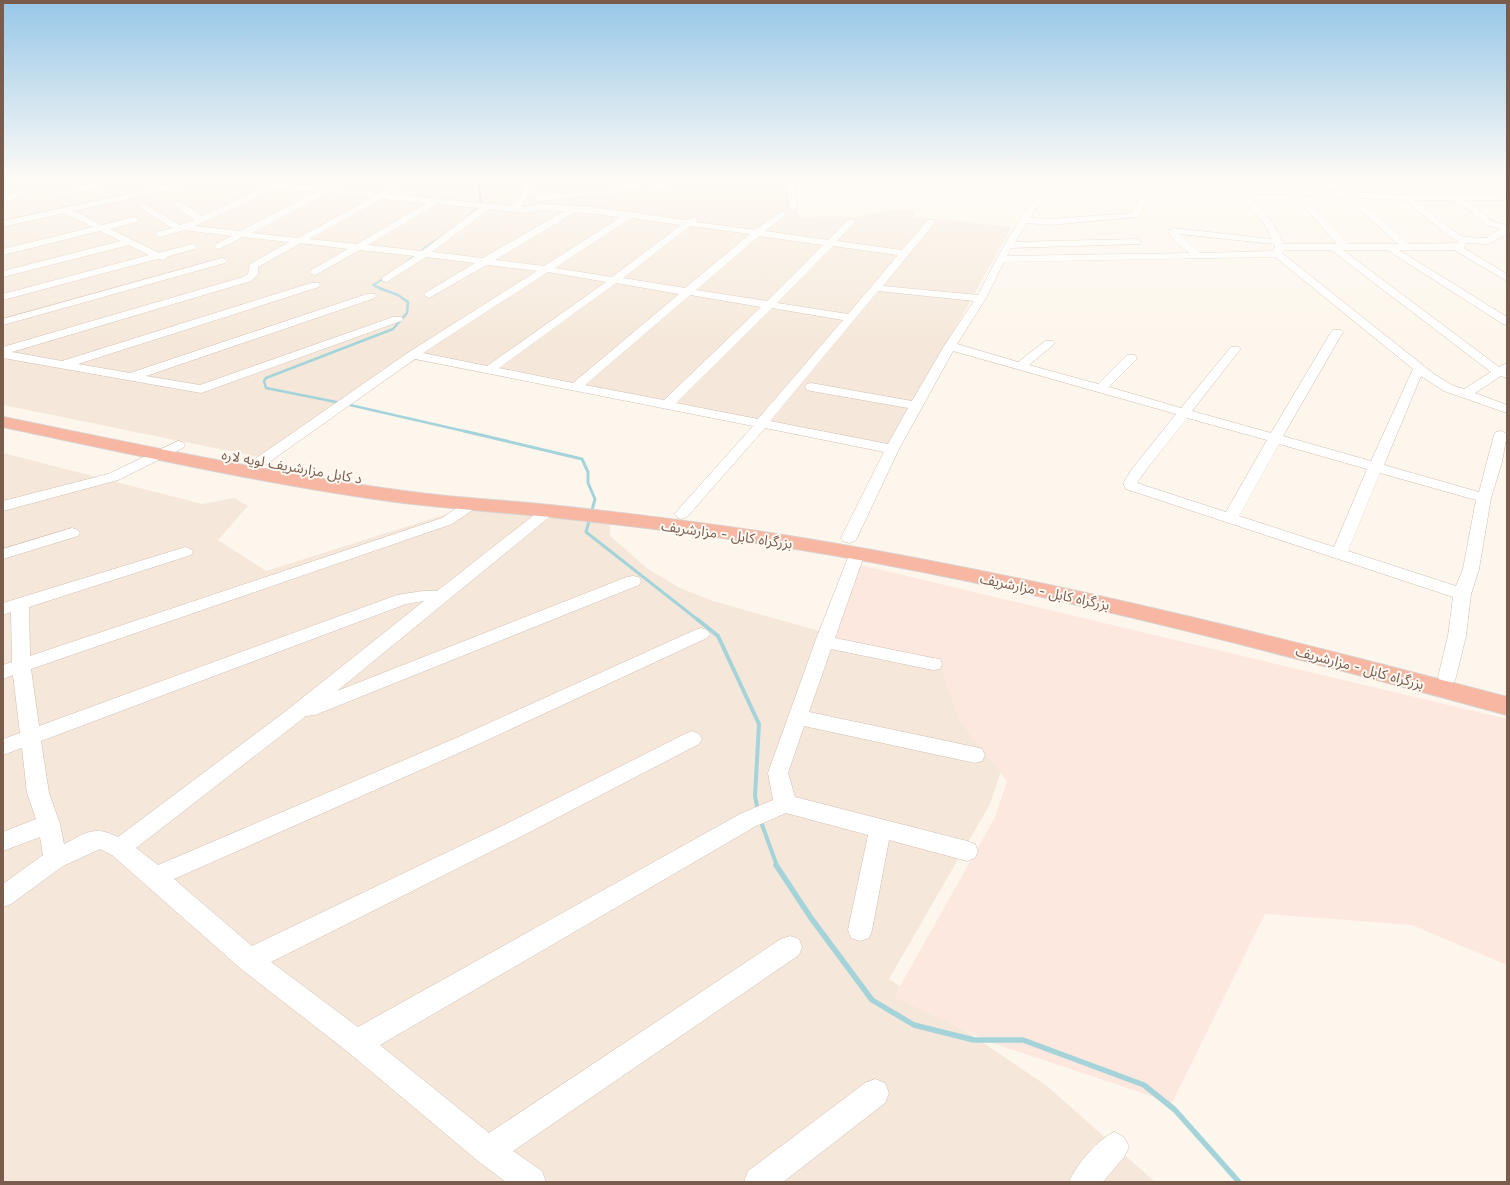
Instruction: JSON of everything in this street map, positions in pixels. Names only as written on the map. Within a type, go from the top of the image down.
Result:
[{"type":"highway","name":"د کابل مزارشریف لویه لاره","points":[[3,409],[170,450],[260,462],[311,477],[465,491],[580,509]]},
{"type":"highway","name":"د کابل مزارشریف لویه لاره","points":[[3,422],[170,450],[409,497],[548,511],[580,509]]},
{"type":"highway","name":"بزرگراه کابل - مزارشریف","points":[[580,509],[689,519],[842,544],[1086,599],[1201,620],[1447,677],[1507,693]]},
{"type":"highway","name":"بزرگراه کابل - مزارشریف","points":[[1201,620],[1317,655],[1507,706]]},
{"type":"street","points":[[3,252],[79,233]]},
{"type":"street","points":[[112,233],[188,271]]},
{"type":"street","points":[[233,233],[546,269],[613,281],[770,304],[851,318]]},
{"type":"street","points":[[3,352],[240,281],[253,275],[253,266],[311,233]]},
{"type":"street","points":[[315,272],[380,233]]},
{"type":"street","points":[[387,279],[452,233]]},
{"type":"street","points":[[429,295],[532,233]]},
{"type":"street","points":[[260,462],[413,355],[602,233]]},
{"type":"street","points":[[490,370],[613,281],[676,233]]},
{"type":"street","points":[[575,386],[757,233]]},
{"type":"street","points":[[759,233],[904,253]]},
{"type":"street","points":[[667,405],[770,304],[839,233]]},
{"type":"street","points":[[689,519],[760,424],[921,233]]},
{"type":"street","points":[[781,805],[778,773],[796,717],[824,642],[842,544],[916,406],[950,346],[981,298],[1015,233]]},
{"type":"street","points":[[1174,233],[1185,247],[1197,255]]},
{"type":"street","points":[[1187,233],[1278,248]]},
{"type":"street","points":[[1272,233],[1278,248],[1430,377],[1448,388],[1507,409]]},
{"type":"street","points":[[1333,233],[1346,248]]},
{"type":"street","points":[[1391,233],[1407,247]]},
{"type":"street","points":[[1450,233],[1460,243],[1507,278]]},
{"type":"street","points":[[1488,241],[1500,233]]},
{"type":"street","points":[[219,246],[241,234]]},
{"type":"street","points":[[1001,259],[1197,255],[1278,248],[1390,248],[1488,241],[1501,245]]},
{"type":"street","points":[[3,274],[130,242]]},
{"type":"street","points":[[1008,245],[1137,242]]},
{"type":"street","points":[[3,297],[192,247]]},
{"type":"street","points":[[1334,248],[1504,371],[1465,394]]},
{"type":"street","points":[[1390,248],[1507,322]]},
{"type":"street","points":[[3,322],[222,261]]},
{"type":"street","points":[[62,365],[315,285]]},
{"type":"street","points":[[876,288],[981,298]]},
{"type":"street","points":[[130,376],[371,296]]},
{"type":"street","points":[[3,352],[62,365],[201,389],[397,319]]},
{"type":"street","points":[[1230,519],[1274,438],[1337,332]]},
{"type":"street","points":[[1020,366],[1049,343]]},
{"type":"street","points":[[950,346],[1484,498]]},
{"type":"street","points":[[1235,349],[1183,412],[1130,483],[1131,486],[1462,594]]},
{"type":"street","points":[[413,355],[892,449]]},
{"type":"street","points":[[1100,389],[1131,358]]},
{"type":"street","points":[[1339,554],[1363,492],[1404,398],[1419,368]]},
{"type":"street","points":[[811,387],[916,406]]},
{"type":"street","points":[[1447,677],[1456,636],[1462,594],[1471,569],[1484,498],[1495,462],[1501,435]]},
{"type":"street","points":[[4,499],[113,477],[170,450]]},
{"type":"street","points":[[3,672],[448,521],[472,504]]},
{"type":"street","points":[[120,848],[293,716],[439,597],[548,511]]},
{"type":"street","points":[[3,554],[72,533]]},
{"type":"street","points":[[56,859],[49,824],[38,793],[21,665],[11,606],[185,552]]},
{"type":"street","points":[[293,716],[633,581]]},
{"type":"street","points":[[3,747],[403,599],[424,596],[439,597]]},
{"type":"street","points":[[155,877],[463,743],[701,634]]},
{"type":"street","points":[[824,642],[933,664]]},
{"type":"street","points":[[796,717],[975,755]]},
{"type":"street","points":[[249,960],[514,830],[692,739]]},
{"type":"street","points":[[357,1043],[748,820],[781,805],[792,806],[967,851]]},
{"type":"street","points":[[3,842],[49,824]]},
{"type":"street","points":[[860,930],[880,828]]},
{"type":"street","points":[[3,897],[56,859],[93,840],[102,839],[120,848],[249,960],[357,1043],[488,1151],[531,1182]]},
{"type":"street","points":[[488,1151],[790,947]]},
{"type":"street","points":[[759,1182],[875,1094]]},
{"type":"street","points":[[1084,1182],[1114,1147]]},
{"type":"shaded area","points":[[3,233],[1008,233],[888,449],[416,360],[259,457],[3,405]]},
{"type":"shaded area","points":[[3,453],[202,504],[234,498],[248,506],[218,540],[266,571],[466,508],[610,522],[610,536],[648,569],[680,588],[713,601],[830,634],[935,651],[957,712],[1002,769],[990,804],[889,979],[1047,1086],[1155,1182],[3,1182]]},
{"type":"shaded area","points":[[861,565],[1507,719],[1507,965],[1412,925],[1265,914],[1172,1103],[992,1043],[894,997],[995,817],[1007,781],[961,723],[938,660],[832,643]]},
{"type":"waterway","points":[[423,249],[442,236]]},
{"type":"waterway","points":[[406,262],[413,257]]},
{"type":"waterway","points":[[382,289],[373,285],[385,278]]},
{"type":"waterway","points":[[341,403],[266,388],[264,381],[266,378],[393,329],[407,313],[408,302],[398,295],[379,288]]},
{"type":"waterway","points":[[350,405],[468,432]]},
{"type":"waterway","points":[[464,431],[582,459],[588,472],[588,483],[595,499],[586,532],[698,620]]},
{"type":"waterway","points":[[697,619],[718,636],[759,724],[755,796],[758,811]]},
{"type":"waterway","points":[[760,819],[777,866]]},
{"type":"waterway","points":[[776,865],[811,918],[872,1000],[914,1025],[974,1040],[1023,1040],[1144,1085],[1175,1110],[1239,1182]]}]
